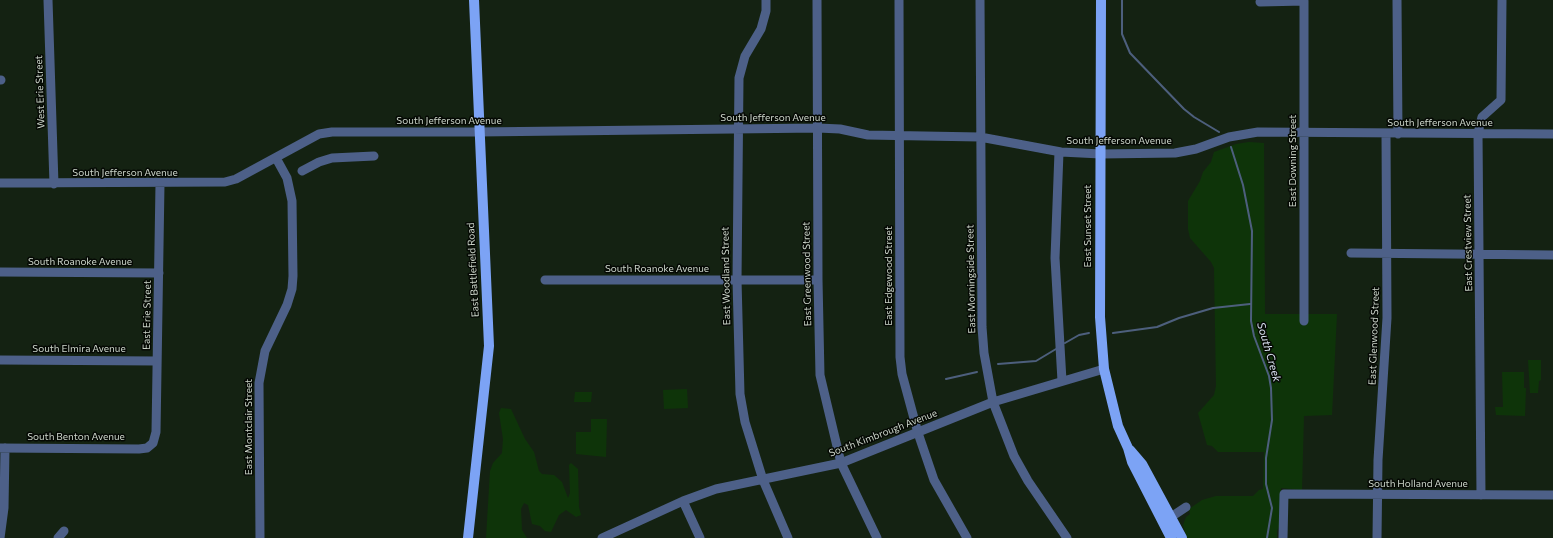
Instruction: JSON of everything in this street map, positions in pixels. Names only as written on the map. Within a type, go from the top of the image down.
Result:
[{"type":"main road","name":"East Battlefield Road","points":[[468,538],[489,346],[478,132],[474,0]]},
{"type":"main road","name":"East Sunset Street","points":[[1101,0],[1100,317],[1104,369],[1118,426],[1128,448],[1132,462],[1171,538]]},
{"type":"main road","name":"East Sunset Street","points":[[1128,448],[1142,464],[1182,538]]},
{"type":"street","name":"West Erie Street","points":[[48,0],[54,184]]},
{"type":"street","name":"East Woodland Street","points":[[766,0],[766,11],[761,29],[746,56],[739,78],[737,128],[737,280],[740,394],[745,422],[763,480],[788,538]]},
{"type":"street","name":"East Greenwood Street","points":[[817,0],[818,280],[820,374],[841,463],[877,538]]},
{"type":"street","name":"East Edgewood Street","points":[[899,0],[900,356],[902,374],[918,433],[934,480],[967,538]]},
{"type":"street","name":"East Morningside Street","points":[[980,0],[982,327],[984,353],[993,402],[1014,456],[1028,481],[1067,538]]},
{"type":"street","points":[[1397,0],[1398,134]]},
{"type":"street","name":"East Crestview Street","points":[[1481,495],[1478,133],[1482,117],[1501,100],[1502,0]]},
{"type":"street","name":"East Downing Street","points":[[1260,2],[1304,1],[1304,321]]},
{"type":"street","name":"South Jefferson Avenue","points":[[0,183],[160,184],[225,182],[236,179],[319,134],[332,132],[478,132],[818,128],[840,129],[868,135],[980,137],[1058,152],[1101,154],[1174,153],[1249,133],[1553,134]]},
{"type":"street","name":"East Glenwood Street","points":[[1377,538],[1377,495],[1387,318],[1386,134]]},
{"type":"street","points":[[1058,152],[1055,258],[1062,381]]},
{"type":"street","points":[[302,171],[319,162],[332,158],[374,156]]},
{"type":"street","name":"East Montclair Street","points":[[260,538],[259,384],[265,351],[287,305],[294,276],[292,201],[287,178],[276,158]]},
{"type":"street","name":"East Erie Street","points":[[151,445],[156,432],[160,184]]},
{"type":"street","points":[[1351,254],[1553,255]]},
{"type":"street","name":"South Roanoke Avenue","points":[[0,272],[159,273]]},
{"type":"street","name":"South Roanoke Avenue","points":[[545,280],[818,280]]},
{"type":"street","name":"South Elmira Avenue","points":[[0,360],[157,361]]},
{"type":"street","name":"South Kimbrough Avenue","points":[[607,537],[684,501],[716,489],[841,463],[993,402],[1104,369]]},
{"type":"street","name":"South Benton Avenue","points":[[2,448],[139,449],[151,445]]},
{"type":"street","points":[[0,538],[4,508],[2,448]]},
{"type":"street","name":"South Holland Avenue","points":[[1283,538],[1284,494],[1553,495]]},
{"type":"street","points":[[684,501],[700,538]]},
{"type":"street","points":[[1162,523],[1186,507]]},
{"type":"green space","points":[[1249,142],[1264,143],[1265,314],[1337,314],[1332,415],[1304,416],[1302,490],[1281,488],[1280,525],[1277,531],[1277,538],[1187,538],[1183,525],[1186,517],[1190,514],[1189,509],[1202,500],[1216,496],[1253,496],[1259,490],[1263,489],[1264,452],[1218,452],[1212,446],[1207,445],[1198,413],[1214,395],[1216,386],[1214,268],[1211,262],[1190,238],[1188,229],[1188,201],[1200,181],[1203,172],[1211,162],[1214,152],[1236,144]]},
{"type":"green space","points":[[1528,360],[1541,360],[1541,380],[1539,381],[1538,393],[1530,393]]},
{"type":"green space","points":[[1502,372],[1524,372],[1524,388],[1526,388],[1525,416],[1496,415],[1495,407],[1503,407]]},
{"type":"green space","points":[[687,389],[688,408],[664,409],[663,390]]},
{"type":"green space","points":[[575,392],[592,392],[591,402],[574,402]]},
{"type":"green space","points":[[501,408],[511,409],[525,439],[534,452],[539,471],[542,474],[554,475],[562,482],[568,498],[570,493],[569,465],[571,463],[578,469],[579,507],[581,515],[576,517],[566,510],[559,515],[551,532],[545,531],[540,526],[532,524],[528,505],[524,503],[521,509],[522,530],[527,538],[486,538],[490,471],[493,463],[502,453],[503,439],[499,413]]},
{"type":"green space","points":[[591,419],[607,419],[606,457],[576,454],[576,432],[591,432]]},
{"type":"waterway","name":"South Creek","points":[[1122,0],[1122,34],[1130,53],[1184,109],[1219,132]]},
{"type":"waterway","name":"South Creek","points":[[1231,147],[1243,185],[1252,231],[1251,321],[1254,336],[1269,376],[1271,388],[1272,420],[1266,458],[1266,484],[1272,508],[1267,538]]},
{"type":"waterway","points":[[1113,333],[1157,327],[1179,318],[1213,308],[1250,304]]},
{"type":"waterway","points":[[1065,343],[1079,335],[1089,333]]},
{"type":"waterway","points":[[998,364],[1036,361],[1056,349]]},
{"type":"waterway","points":[[946,379],[977,372]]}]
